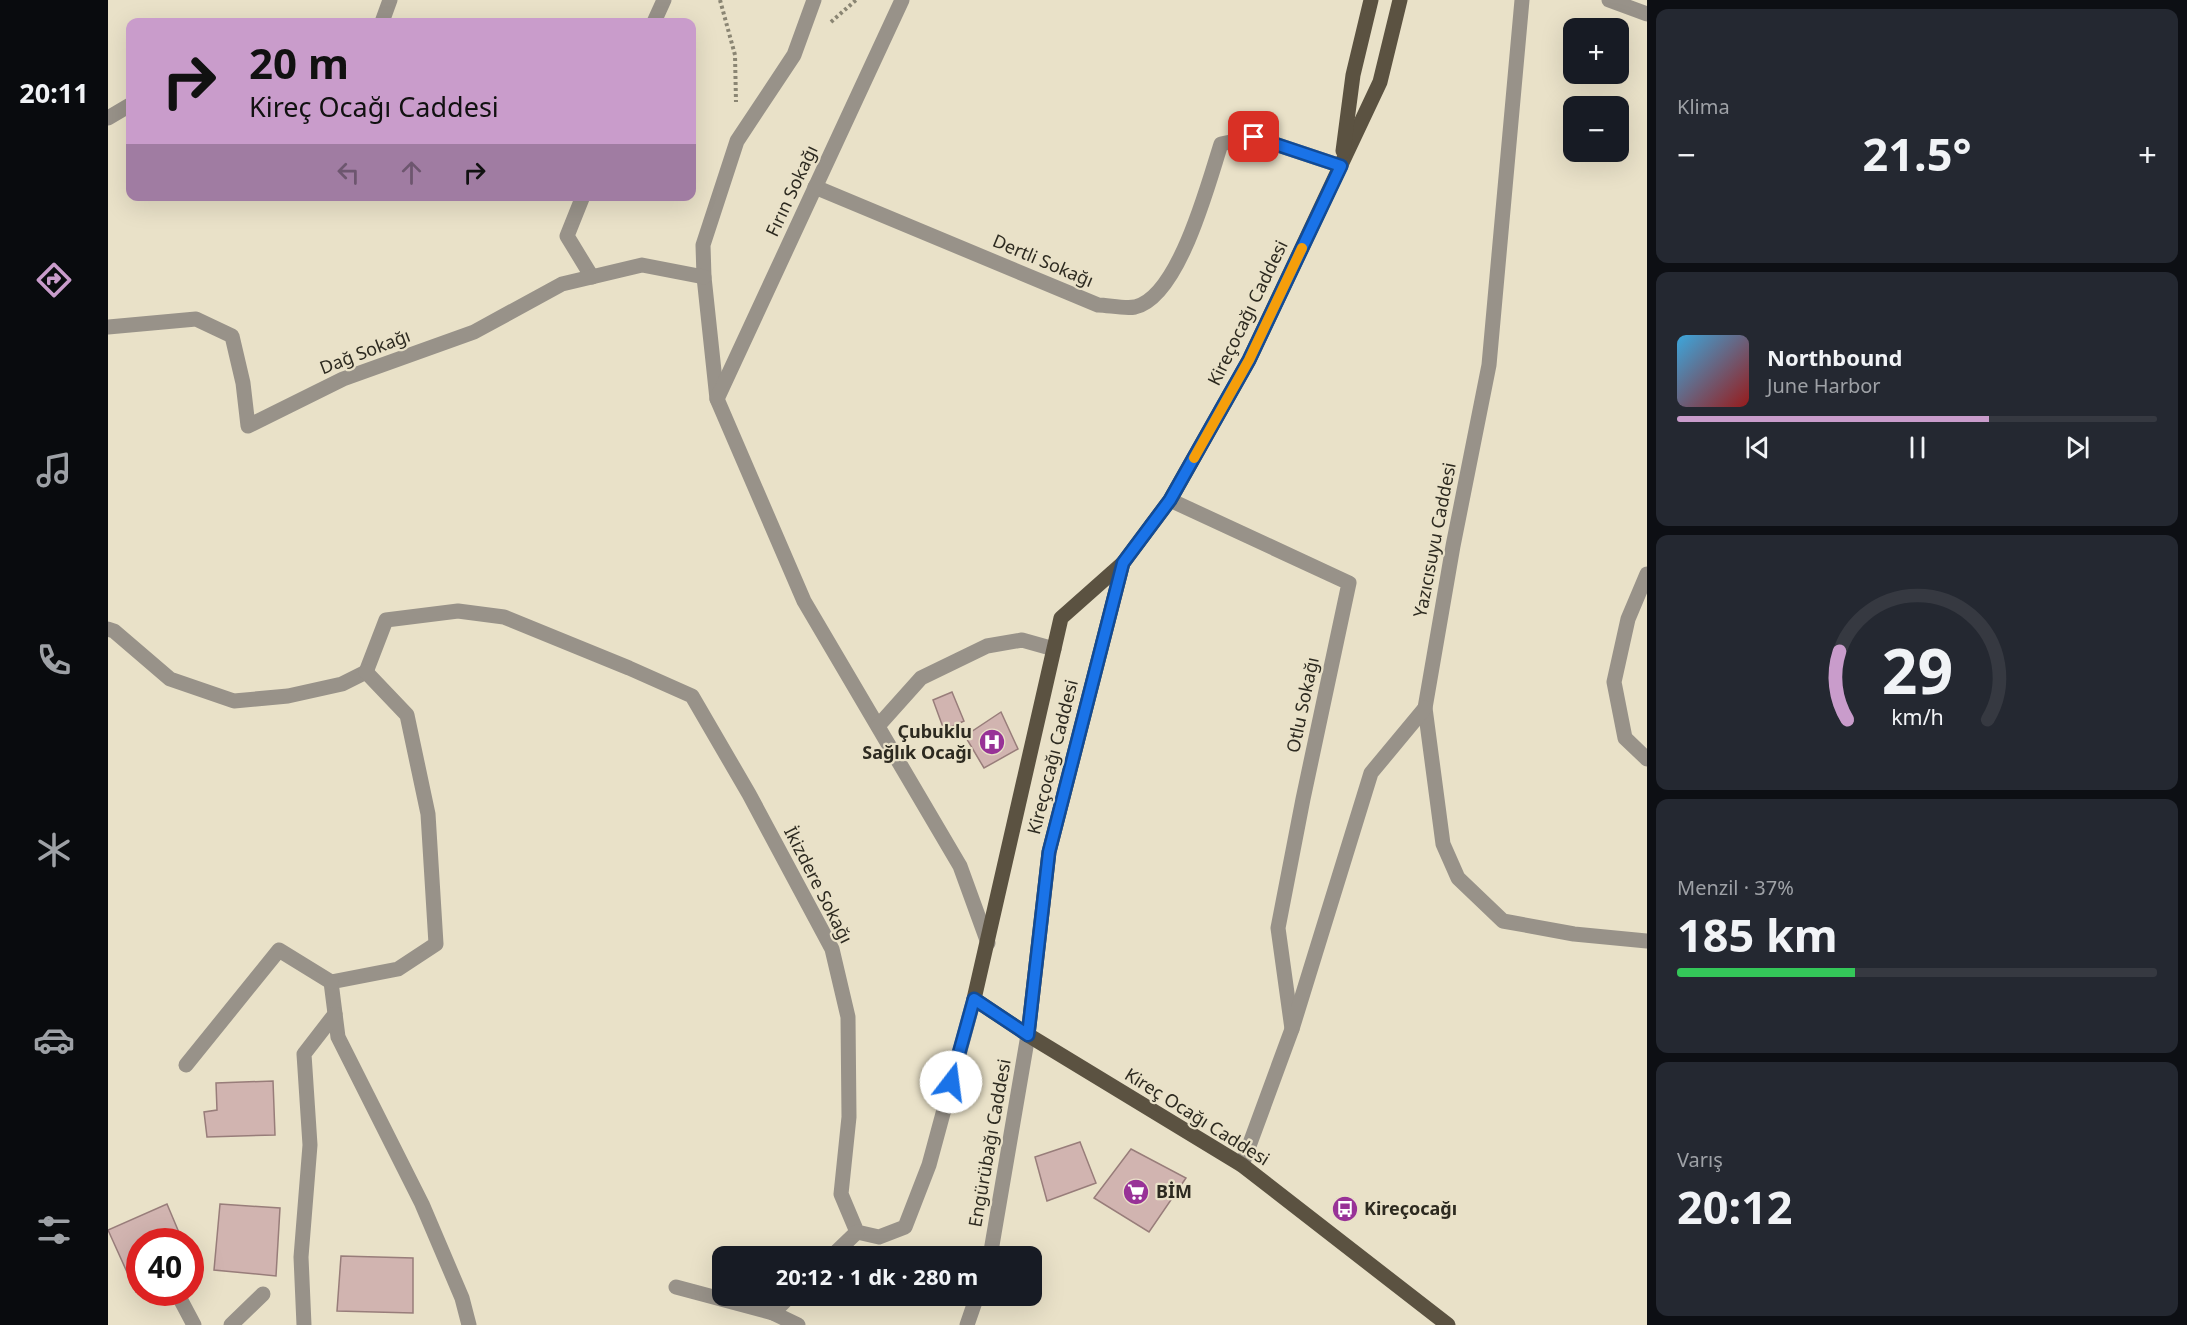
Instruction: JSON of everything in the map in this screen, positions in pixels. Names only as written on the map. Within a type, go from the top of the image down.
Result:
[{"type":"main road","points":[[1341,166],[1353,75],[1371,0]]},
{"type":"main road","name":"Kireçocağı Caddesi","points":[[974,999],[1061,618],[1123,563],[1170,500],[1249,360],[1380,82],[1399,2]]},
{"type":"main road","name":"Kireçocağı Caddesi","points":[[1028,1035],[1049,852],[1123,563]]},
{"type":"main road","name":"Kireç Ocağı Caddesi","points":[[974,999],[1028,1035],[1242,1165],[1448,1325]]},
{"type":"street","points":[[383,18],[390,0]]},
{"type":"street","points":[[656,18],[664,0]]},
{"type":"street","points":[[814,0],[794,55],[737,141],[703,245],[704,277],[717,399],[804,601],[960,866],[988,943]]},
{"type":"street","name":"Fırın Sokağı","points":[[717,399],[902,0]]},
{"type":"street","name":"Yazıcısuyu Caddesi","points":[[1522,0],[1489,365],[1453,546],[1425,708],[1443,844],[1458,878],[1503,921],[1575,934],[1647,941]]},
{"type":"street","points":[[1609,0],[1647,14]]},
{"type":"street","points":[[108,118],[126,107]]},
{"type":"street","name":"Dertli Sokağı","points":[[815,187],[1098,305],[1134,307],[1155,297],[1185,251],[1221,144],[1254,137],[1341,166]]},
{"type":"street","points":[[581,201],[567,236],[592,277]]},
{"type":"street","name":"Dağ Sokağı","points":[[108,327],[196,319],[232,336],[243,383],[248,426],[343,379],[474,332],[562,285],[642,265],[704,277]]},
{"type":"street","name":"Otlu Sokağı","points":[[1170,500],[1349,583],[1278,928],[1292,1029]]},
{"type":"street","points":[[1647,574],[1628,619],[1614,682],[1625,738],[1647,759]]},
{"type":"street","name":"İkizdere Sokağı","points":[[366,672],[386,620],[458,611],[504,617],[692,696],[749,794],[832,949],[848,1017],[849,1117],[841,1194],[857,1232]]},
{"type":"street","points":[[108,629],[114,631],[170,679],[234,701],[288,696],[342,684],[366,672],[406,716],[428,814],[436,944],[398,969],[331,982],[279,950],[186,1065]]},
{"type":"street","points":[[878,726],[921,678],[987,646],[1022,640],[1054,649]]},
{"type":"street","points":[[1242,1165],[1292,1029],[1371,773],[1425,708]]},
{"type":"street","points":[[331,982],[338,1036],[422,1204],[462,1298],[469,1325]]},
{"type":"street","points":[[842,1246],[857,1232],[879,1237],[905,1227],[928,1165],[974,999]]},
{"type":"street","points":[[304,1325],[301,1257],[310,1145],[304,1054],[335,1014]]},
{"type":"street","name":"Engürübağı Caddesi","points":[[992,1246],[1028,1035]]},
{"type":"street","points":[[676,1287],[773,1313],[798,1325]]},
{"type":"street","points":[[231,1325],[263,1294]]},
{"type":"street","points":[[184,1306],[194,1325]]},
{"type":"street","points":[[773,1313],[780,1306]]},
{"type":"street","points":[[967,1325],[974,1306]]},
{"type":"path","points":[[720,0],[735,56],[737,141]]},
{"type":"building","points":[[952,692],[964,721],[944,730],[933,700]]},
{"type":"building","name":"Çubuklu Sağlık Ocağı","points":[[1001,712],[1018,749],[984,768],[965,736]]},
{"type":"building","points":[[273,1081],[275,1135],[207,1137],[204,1112],[217,1110],[216,1083]]},
{"type":"building","points":[[1080,1142],[1096,1183],[1047,1201],[1035,1157]]},
{"type":"building","points":[[1131,1149],[1186,1178],[1149,1232],[1094,1198]]},
{"type":"building","points":[[167,1204],[177,1228],[126,1228],[126,1270],[108,1230]]},
{"type":"building","points":[[220,1204],[280,1208],[276,1276],[214,1270]]},
{"type":"building","points":[[341,1256],[413,1258],[413,1313],[337,1311]]},
{"type":"slow traffic","points":[[1194,458],[1249,360],[1302,248]]},
{"type":"place","name":"Çubuklu Sağlık Ocağı","points":[[992,742]]},
{"type":"place","name":"BİM","points":[[1136,1192]]},
{"type":"place","name":"Kireçocağı","points":[[1345,1209]]},
{"type":"route","points":[[951,1082],[974,999],[1028,1035],[1049,852],[1123,563],[1170,500],[1249,360],[1341,166],[1254,137]]}]
